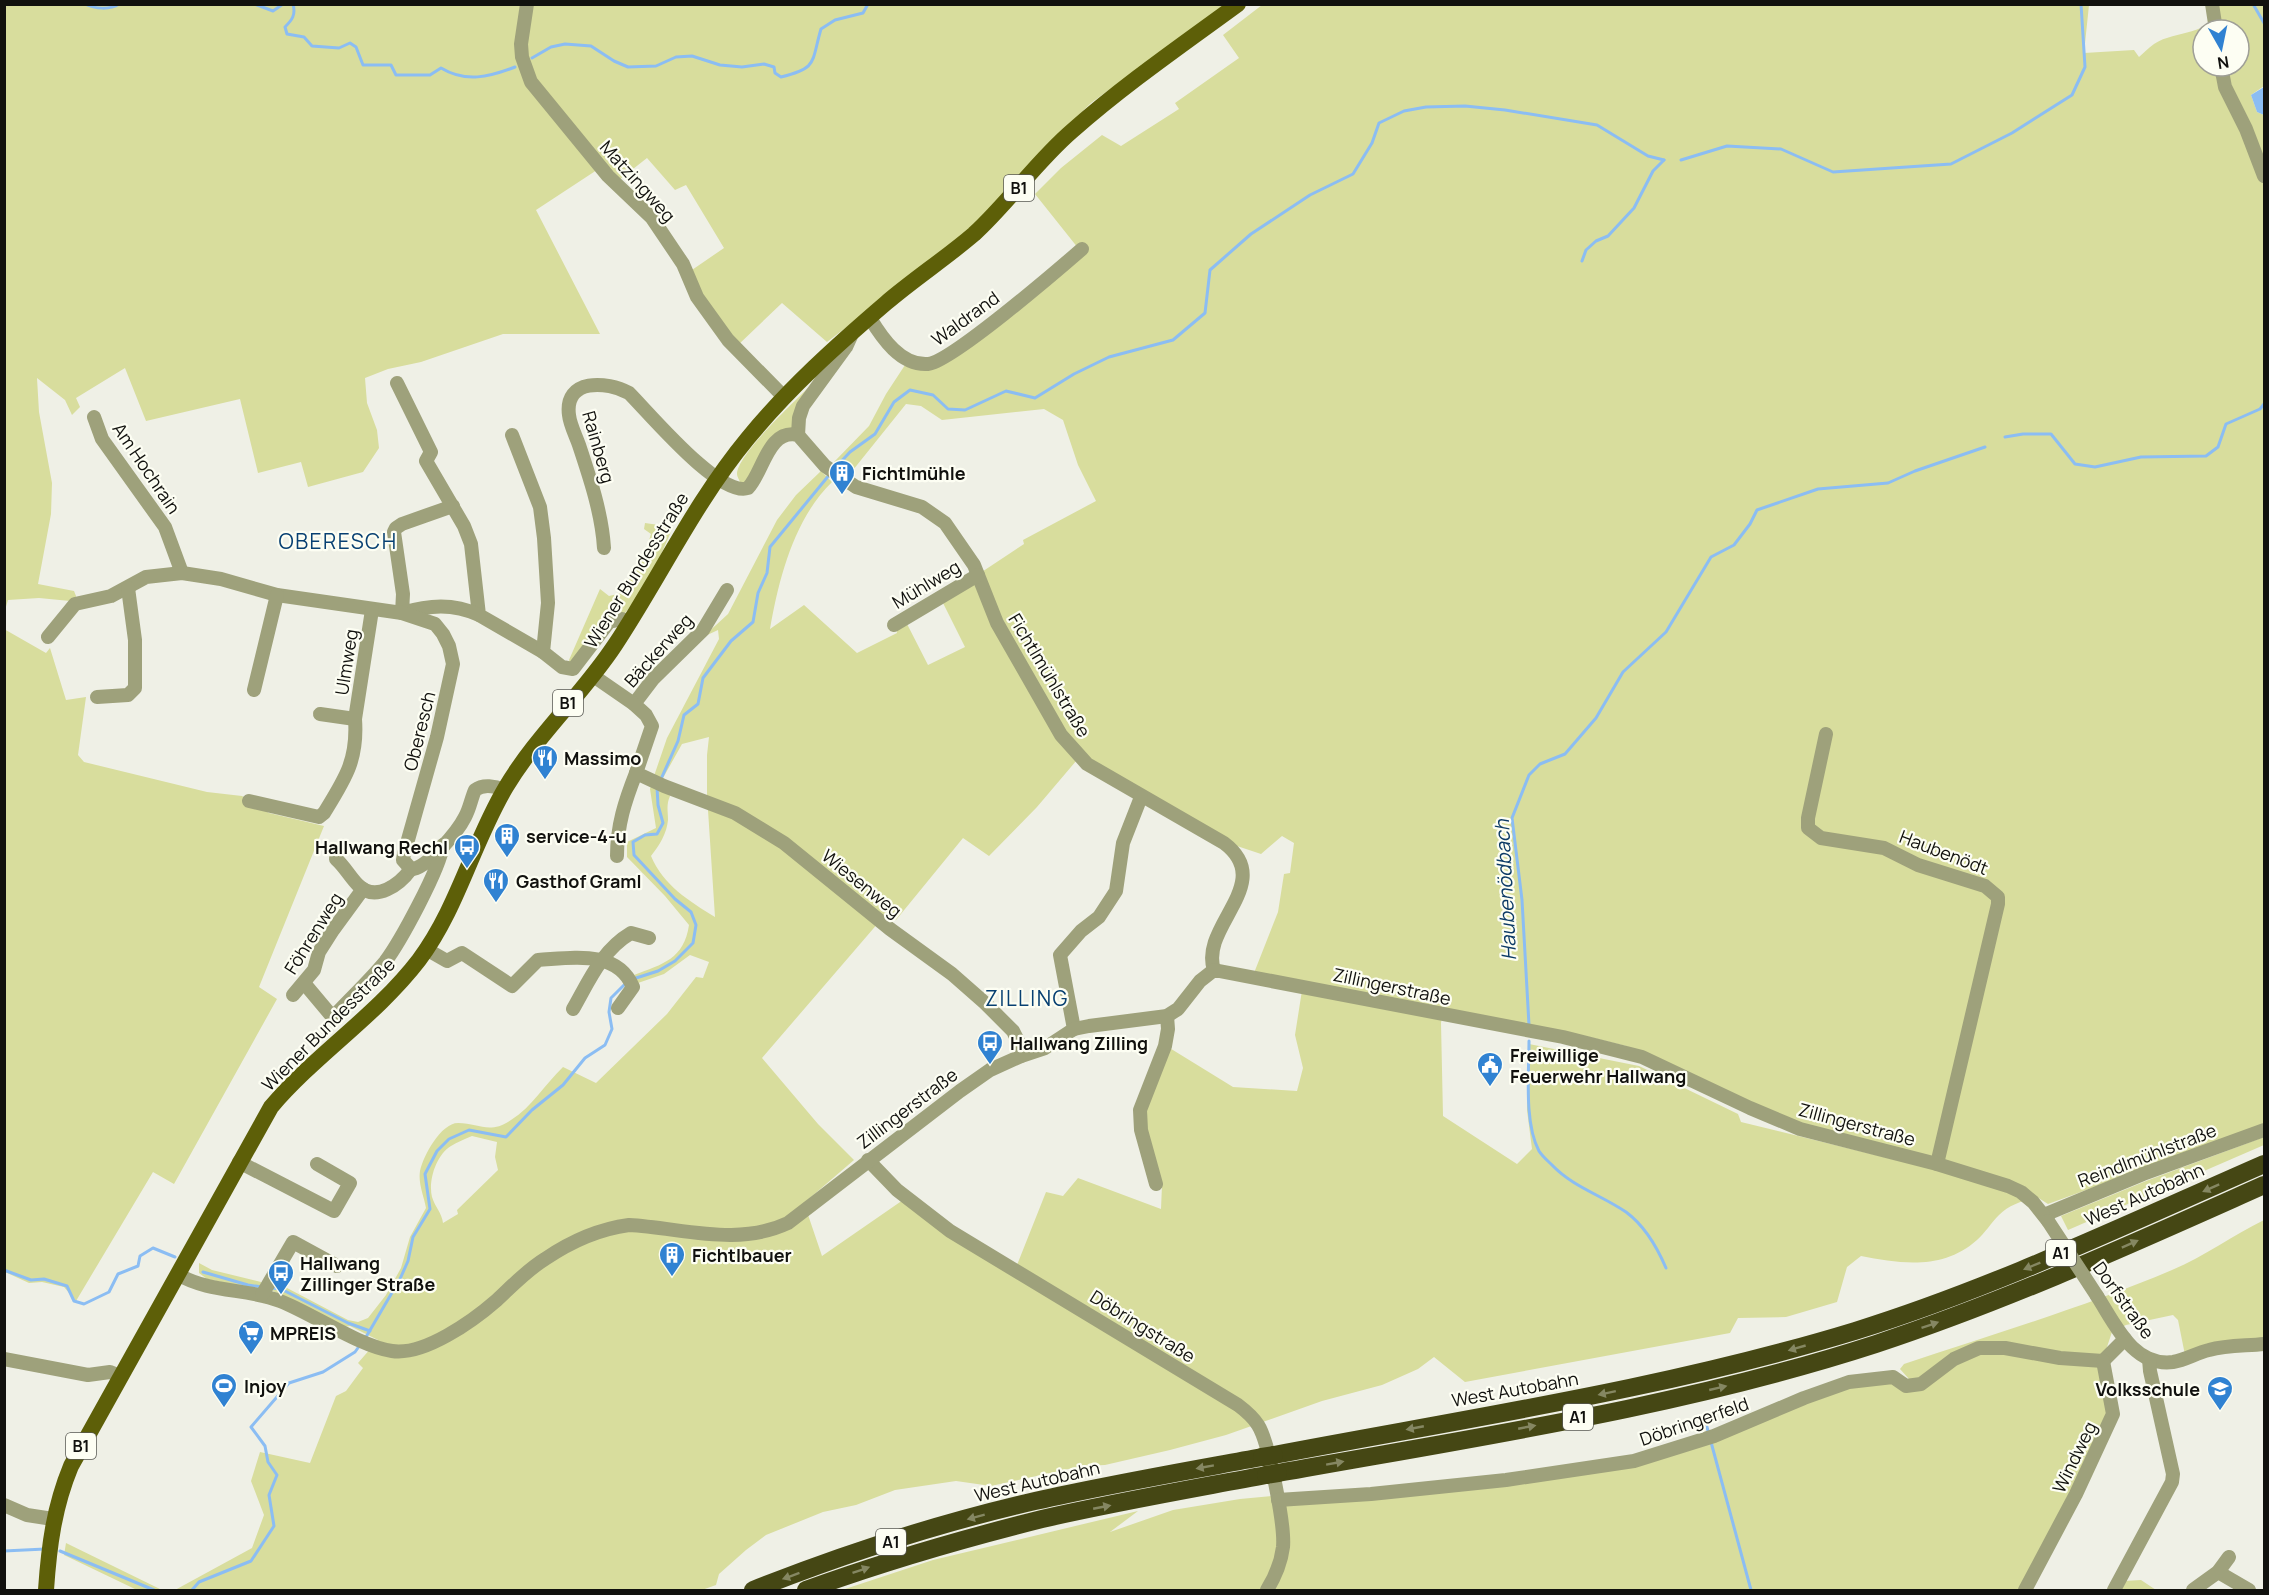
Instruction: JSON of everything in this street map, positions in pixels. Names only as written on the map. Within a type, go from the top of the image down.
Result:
[{"type":"highway","name":"West Autobahn","points":[[753,1590],[854,1553],[1002,1510],[1146,1478],[1594,1396],[1689,1376],[1804,1346],[1888,1320],[1987,1284],[2265,1164]]},
{"type":"highway","name":"A1","points":[[806,1590],[936,1547],[1044,1519],[1603,1413],[1709,1390],[1798,1367],[1875,1344],[1999,1300],[2265,1185]]},
{"type":"main road","name":"Wiener Bundesstraße","points":[[46,1590],[47,1558],[53,1520],[60,1491],[71,1466],[271,1107],[291,1084],[384,999],[418,961],[460,885],[504,790],[531,748],[592,675],[630,622],[716,479],[784,397],[888,301],[976,232],[1069,134],[1147,71],[1238,4]]},
{"type":"street","name":"Matzingweg","points":[[527,4],[521,44],[525,68],[531,82],[609,176],[652,218],[683,264],[697,297],[728,340],[784,397]]},
{"type":"street","points":[[2200,4],[2210,18]]},
{"type":"street","points":[[2224,78],[2225,87],[2246,129],[2265,176]]},
{"type":"street","name":"Waldrand","points":[[870,318],[886,342],[900,355],[914,363],[930,364],[944,358],[990,324],[1082,249]]},
{"type":"street","points":[[716,479],[736,489],[748,488],[753,483],[773,444],[789,435],[798,435],[799,418],[803,406],[846,347],[852,332]]},
{"type":"street","points":[[397,383],[431,453],[426,461],[464,526],[471,544],[479,615]]},
{"type":"street","name":"Rainberg","points":[[604,548],[603,530],[581,449],[569,417],[569,403],[573,393],[585,386],[601,385],[618,387],[629,393],[705,471],[716,479]]},
{"type":"street","name":"Am Hochrain","points":[[94,417],[102,439],[165,527],[182,573]]},
{"type":"street","points":[[512,435],[541,510],[548,603],[543,652]]},
{"type":"street","name":"Fichtlmühlstraße","points":[[798,435],[825,466],[839,476],[868,493],[922,507],[945,523],[965,550],[978,575],[997,623],[1061,735],[1087,764],[1224,843],[1241,860],[1244,871],[1239,891],[1211,953],[1214,970]]},
{"type":"street","points":[[453,506],[396,528],[394,538],[403,586],[402,613],[418,608],[448,605],[464,608],[543,652],[562,667],[573,669],[609,622],[622,619],[630,622]]},
{"type":"street","name":"Oberesch","points":[[48,637],[75,604],[111,596],[146,577],[182,573],[221,579],[278,595],[402,613],[435,624],[449,646],[453,664],[404,854],[403,860],[411,869]]},
{"type":"street","name":"Mühlweg","points":[[894,625],[978,575]]},
{"type":"street","points":[[97,698],[128,695],[135,688],[135,640],[128,588]]},
{"type":"street","name":"Bäckerweg","points":[[634,704],[653,679],[703,630],[727,590]]},
{"type":"street","points":[[254,690],[278,595]]},
{"type":"street","name":"Ulmweg","points":[[249,801],[319,817],[324,813],[352,763],[356,732],[355,719],[372,610]]},
{"type":"street","name":"Bäckerweg","points":[[592,675],[634,704],[646,715],[652,726],[642,775],[621,812],[617,834],[617,856]]},
{"type":"street","name":"Ulmweg","points":[[320,714],[355,719]]},
{"type":"street","name":"Haubenödt","points":[[1827,734],[1808,818],[1808,828],[1812,833],[1821,838],[1884,848],[1918,865],[1985,886],[1998,897],[1973,1016],[1937,1164]]},
{"type":"street","name":"Wiesenweg","points":[[642,775],[664,786],[735,813],[784,843],[890,929],[952,974],[985,1003],[1013,1030],[1020,1045],[1021,1056]]},
{"type":"street","points":[[411,869],[422,867],[463,822],[475,790],[484,786],[504,790]]},
{"type":"street","points":[[1074,1029],[1060,955],[1081,931],[1099,917],[1116,891],[1123,843],[1142,797]]},
{"type":"street","points":[[304,983],[330,1014],[337,1013],[386,961],[433,876],[442,856],[443,845]]},
{"type":"street","name":"Föhrenweg","points":[[336,859],[347,868],[363,889],[381,892],[404,879],[411,869]]},
{"type":"street","name":"Föhrenweg","points":[[293,995],[314,970],[319,952],[363,889]]},
{"type":"street","points":[[573,1009],[602,959],[617,941],[631,933],[649,938]]},
{"type":"street","points":[[426,949],[447,961],[462,953],[512,986],[538,960],[602,959],[630,981],[618,1008]]},
{"type":"street","points":[[1155,1184],[1141,1130],[1140,1110],[1164,1046],[1168,1029],[1167,1016],[1178,1009],[1200,981],[1214,970]]},
{"type":"street","name":"Zillingerstraße","points":[[1214,970],[1601,1045],[1642,1057],[1749,1108],[1800,1129],[1991,1180],[2021,1192],[2046,1218]]},
{"type":"street","name":"Zillingerstraße","points":[[178,1275],[189,1281],[219,1289],[265,1289],[351,1335],[391,1351],[404,1352],[422,1347],[470,1320],[495,1302],[544,1259],[594,1233],[614,1227],[646,1226],[724,1236],[743,1236],[775,1229],[788,1223],[960,1090],[990,1070],[1045,1048],[1074,1029],[1167,1016]]},
{"type":"street","name":"Reindlmühlstraße","points":[[2046,1218],[2143,1174],[2265,1130]]},
{"type":"street","name":"Döbringstraße","points":[[868,1160],[897,1190],[950,1231],[1251,1415],[1259,1426],[1266,1444],[1278,1500],[1283,1545],[1280,1564],[1267,1590]]},
{"type":"street","points":[[239,1162],[334,1211],[350,1184],[317,1164]]},
{"type":"street","name":"Dorfstraße","points":[[2046,1218],[2135,1351],[2149,1359],[2174,1362],[2221,1347],[2265,1344]]},
{"type":"street","points":[[265,1289],[293,1242],[337,1266]]},
{"type":"street","points":[[2103,1361],[2125,1339]]},
{"type":"street","name":"Döbringerfeld","points":[[1278,1500],[1371,1494],[1506,1480],[1634,1461],[1714,1436],[1804,1398],[1849,1382],[1893,1377],[1906,1386],[1921,1384],[1954,1359],[1979,1348],[2005,1348],[2060,1358],[2103,1361]]},
{"type":"street","points":[[4,1359],[88,1375],[110,1372],[120,1376]]},
{"type":"street","points":[[2114,1590],[2172,1482],[2173,1474],[2149,1359]]},
{"type":"street","name":"Windweg","points":[[2025,1590],[2076,1494],[2113,1414],[2103,1361]]},
{"type":"street","points":[[4,1505],[27,1515],[53,1520]]},
{"type":"street","points":[[2193,1590],[2218,1572],[2229,1557]]},
{"type":"street","points":[[2218,1572],[2249,1590]]},
{"type":"green space","points":[[4,5],[524,5],[524,49],[530,5],[1225,5],[1091,103],[974,225],[912,277],[827,342],[782,303],[737,346],[721,326],[689,272],[724,248],[686,185],[675,190],[647,158],[619,180],[603,166],[536,210],[600,334],[503,334],[365,378],[367,403],[377,430],[379,448],[363,472],[308,487],[301,462],[258,473],[240,399],[146,421],[125,368],[76,398],[80,407],[72,415],[65,400],[37,378],[39,412],[52,483],[51,514],[38,584],[74,591],[76,596],[75,601],[39,598],[8,600],[5,610]]},
{"type":"green space","points":[[1262,5],[2089,5],[2084,53],[2134,50],[2139,57],[2163,39],[2191,31],[2191,78],[2251,78],[2251,18],[2213,18],[2219,5],[2264,5],[2264,86],[2251,95],[2257,112],[2264,115],[2264,1125],[2048,1204],[2037,1197],[2016,1204],[1999,1215],[1977,1240],[1964,1250],[1950,1256],[1922,1262],[1907,1262],[1861,1256],[1847,1267],[1837,1302],[1786,1317],[1738,1318],[1730,1333],[1465,1382],[1434,1357],[1418,1369],[1382,1385],[1322,1401],[1226,1435],[1170,1450],[1105,1465],[1082,1466],[991,1486],[956,1481],[895,1490],[856,1505],[823,1512],[766,1535],[719,1574],[716,1585],[702,1590],[175,1590],[252,1548],[264,1515],[251,1481],[260,1452],[310,1463],[336,1396],[346,1391],[363,1368],[358,1363],[378,1340],[350,1326],[344,1327],[273,1291],[274,1283],[348,1320],[358,1322],[368,1318],[386,1295],[401,1268],[410,1237],[426,1208],[420,1185],[420,1171],[429,1149],[439,1134],[445,1128],[458,1123],[490,1128],[503,1124],[519,1115],[563,1067],[596,1083],[667,1014],[696,977],[703,978],[709,962],[690,955],[664,974],[638,983],[634,975],[671,959],[677,953],[682,946],[689,925],[665,896],[627,857],[627,842],[656,828],[650,789],[654,776],[667,738],[719,639],[718,630],[703,637],[728,614],[777,520],[796,495],[821,471],[832,482],[819,497],[798,531],[778,590],[770,629],[804,605],[857,653],[897,633],[896,627],[906,622],[928,665],[965,647],[941,599],[1024,544],[1023,540],[1096,501],[1078,465],[1063,420],[1044,409],[942,420],[921,406],[906,404],[849,475],[841,473],[834,462],[869,426],[905,365],[932,365],[1082,253],[1035,194],[1061,168],[1102,135],[1121,146],[1179,109],[1175,103],[1239,58],[1223,35]],"holes":[[[709,737],[707,795],[715,917],[686,898],[670,884],[662,876],[651,856],[662,839],[668,820],[670,796],[663,778],[682,744]],[[1082,754],[1234,845],[1261,854],[1282,836],[1294,843],[1290,873],[1284,874],[1278,912],[1254,973],[1303,984],[1295,1035],[1303,1068],[1297,1091],[1233,1087],[1168,1047],[1141,1110],[1162,1185],[1161,1209],[1078,1178],[1063,1196],[1046,1192],[1017,1265],[903,1200],[822,1256],[804,1203],[854,1160],[818,1124],[762,1058],[879,922],[896,920],[963,838],[989,856],[1037,807]],[[1443,1012],[1585,1036],[1626,1046],[1759,1107],[1900,1161],[1741,1122],[1738,1114],[1639,1066],[1529,1044],[1527,1110],[1532,1149],[1517,1164],[1443,1116],[1441,1023]],[[472,1136],[497,1142],[495,1157],[498,1170],[457,1210],[458,1214],[443,1223],[432,1197],[431,1184],[434,1169],[446,1150]]]},
{"type":"green space","points":[[808,388],[794,426],[747,482],[740,482],[737,474],[739,465],[746,455],[767,429]]},
{"type":"green space","points":[[645,523],[673,527],[652,572],[625,613],[571,666],[569,660],[600,589],[609,596],[622,593],[647,547],[651,534],[644,529]]},
{"type":"green space","points":[[4,629],[46,653],[50,648],[66,700],[86,697],[78,755],[84,762],[207,792],[242,796],[269,813],[324,826],[259,987],[277,999],[174,1184],[153,1172],[76,1301],[64,1287],[42,1282],[29,1283],[5,1272]]},
{"type":"green space","points":[[2264,1137],[2264,1145],[2068,1230],[2061,1216],[2146,1181]]},
{"type":"green space","points":[[2264,1220],[2264,1339],[2185,1355],[2178,1320],[2173,1315],[2126,1325],[2112,1332],[2106,1350],[2110,1413],[2020,1590],[1271,1590],[1286,1496],[1413,1487],[1628,1458],[1680,1445],[1815,1391],[1909,1379],[1900,1369],[1904,1364],[2072,1308],[2139,1283],[2184,1264]]},
{"type":"green space","points":[[199,1263],[212,1270],[261,1282],[260,1290],[207,1279],[199,1273]]},
{"type":"green space","points":[[1273,1496],[1279,1534],[1277,1559],[1264,1590],[842,1590],[933,1560],[1138,1511],[1110,1532],[1173,1510]]},
{"type":"green space","points":[[66,1543],[162,1590],[137,1590],[64,1555]]},
{"type":"green space","points":[[2141,1580],[2156,1590],[2118,1590],[2124,1581]]},
{"type":"water","points":[[2264,87],[2264,115],[2257,112],[2251,95]]},
{"type":"waterway","points":[[85,4],[102,8],[119,4]]},
{"type":"waterway","points":[[254,4],[273,11],[283,4]]},
{"type":"waterway","points":[[293,4],[293,17],[285,27],[287,34],[304,37],[312,46],[339,48],[350,43],[356,47],[363,65],[391,65],[396,75],[430,75],[441,68],[459,76],[478,77],[515,67]]},
{"type":"waterway","points":[[532,58],[551,47],[565,44],[591,46],[628,67],[656,66],[676,57],[692,56],[720,65],[742,67],[764,64],[774,67],[775,73],[781,77],[807,67],[814,57],[821,29],[835,20],[863,13],[868,4]]},
{"type":"waterway","points":[[1681,160],[1727,146],[1781,149],[1833,172],[1951,164],[2012,133],[2072,95],[2085,67],[2081,4]]},
{"type":"waterway","name":"Haubenödbach","points":[[2253,4],[2264,23]]},
{"type":"waterway","points":[[834,469],[850,452],[875,434],[894,402],[910,390],[933,395],[948,409],[965,410],[1006,391],[1035,398],[1074,374],[1109,357],[1173,340],[1205,313],[1210,270],[1251,234],[1310,195],[1353,174],[1372,143],[1379,123],[1404,111],[1426,107],[1465,106],[1597,125],[1648,156],[1664,160]]},
{"type":"waterway","points":[[1582,261],[1586,250],[1596,241],[1608,236],[1634,208],[1653,171],[1664,160]]},
{"type":"waterway","name":"Haubenödbach","points":[[2005,437],[2023,434],[2051,434],[2075,464],[2095,467],[2141,457],[2206,456],[2218,447],[2226,424],[2260,409],[2264,404]]},
{"type":"waterway","name":"Haubenödbach","points":[[1529,1025],[1522,900],[1512,818],[1529,775],[1540,764],[1565,754],[1596,718],[1623,672],[1666,632],[1711,557],[1734,545],[1750,524],[1757,510],[1818,489],[1888,483],[1915,471],[1985,447]]},
{"type":"waterway","points":[[661,779],[678,741],[684,715],[698,704],[703,678],[731,641],[753,622],[758,593],[767,573],[770,547],[830,474]]},
{"type":"waterway","points":[[633,979],[658,971],[675,961],[693,943],[696,925],[691,912],[675,899],[634,855],[633,842],[645,835],[657,834],[663,823],[658,805],[657,787]]},
{"type":"waterway","points":[[366,1337],[400,1279],[408,1261],[413,1237],[430,1209],[425,1174],[437,1151],[449,1139],[469,1130],[506,1137],[532,1110],[563,1085],[585,1058],[605,1045],[612,1029],[609,1012],[611,998],[625,984]]},
{"type":"waterway","name":"Haubenödbach","points":[[1529,1041],[1529,1112],[1534,1140],[1539,1151],[1560,1173],[1617,1206],[1633,1218],[1650,1237],[1666,1268]]},
{"type":"waterway","points":[[4,1270],[31,1280],[44,1279],[67,1286],[74,1301],[84,1304],[109,1292],[118,1274],[138,1266],[140,1256],[153,1248],[175,1257]]},
{"type":"waterway","points":[[203,1272],[262,1287]]},
{"type":"waterway","points":[[272,1288],[281,1289],[348,1323],[370,1331]]},
{"type":"waterway","points":[[192,1590],[199,1582],[251,1561],[274,1526],[269,1495],[277,1475],[268,1462],[265,1446],[251,1427],[289,1383],[323,1372],[355,1352],[360,1345]]},
{"type":"waterway","name":"Haubenödbach","points":[[1704,1417],[1709,1434]]},
{"type":"waterway","name":"Haubenödbach","points":[[1711,1442],[1751,1590]]},
{"type":"waterway","points":[[4,1551],[45,1549]]},
{"type":"waterway","points":[[60,1551],[154,1590]]},
{"type":"place","name":"Fichtlmühle","points":[[842,496]]},
{"type":"place","name":"Massimo","points":[[545,781]]},
{"type":"place","name":"service-4-u","points":[[507,859]]},
{"type":"place","name":"Hallwang Rechl","points":[[467,870]]},
{"type":"place","name":"Gasthof Graml","points":[[496,904]]},
{"type":"place","name":"Hallwang Zilling","points":[[990,1066]]},
{"type":"place","name":"Freiwillige Feuerwehr Hallwang","points":[[1490,1088]]},
{"type":"place","name":"Fichtlbauer","points":[[672,1278]]},
{"type":"place","name":"Hallwang Zillinger Straße","points":[[281,1296]]},
{"type":"place","name":"MPREIS","points":[[251,1356]]},
{"type":"place","name":"Injoy","points":[[224,1409]]},
{"type":"place","name":"Volksschule","points":[[2220,1412]]},
{"type":"district","name":"OBERESCH","points":[[338,541]]},
{"type":"district","name":"ZILLING","points":[[1027,998]]}]
